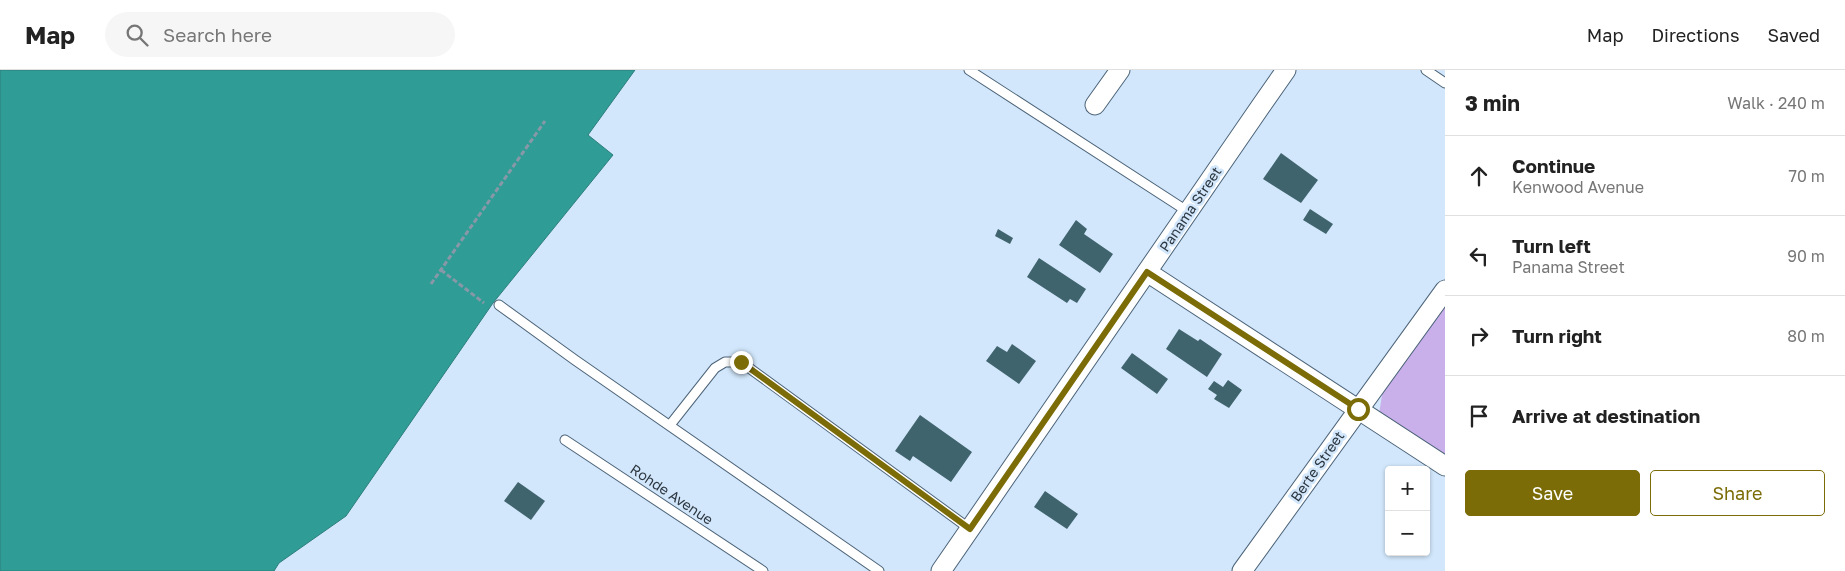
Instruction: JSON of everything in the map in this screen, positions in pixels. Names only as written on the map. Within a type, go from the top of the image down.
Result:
[{"type":"street","points":[[1095,105],[1120,70]]},
{"type":"street","name":"Panama Street","points":[[941,571],[1187,211],[1286,70]]},
{"type":"street","points":[[1147,272],[1445,466]]},
{"type":"street","name":"Berte Street","points":[[1242,571],[1445,290]]},
{"type":"lane","points":[[969,70],[1187,211]]},
{"type":"lane","points":[[1426,70],[1445,83]]},
{"type":"lane","points":[[499,305],[879,571]]},
{"type":"lane","points":[[670,426],[715,368],[725,362],[741,362],[970,529]]},
{"type":"lane","name":"Rohde Avenue","points":[[565,440],[763,571]]},
{"type":"path","points":[[431,284],[545,121]]},
{"type":"shaded area","points":[[0,70],[635,70],[588,135],[613,155],[493,303],[346,516],[279,563],[274,571],[0,571]]},
{"type":"shaded area","points":[[1445,305],[1445,456],[1379,414],[1383,389]]},
{"type":"building","points":[[1281,153],[1318,180],[1301,203],[1263,179]]},
{"type":"building","points":[[1310,209],[1333,224],[1326,234],[1303,220]]},
{"type":"building","points":[[1076,220],[1087,229],[1084,234],[1113,254],[1100,273],[1059,245]]},
{"type":"building","points":[[998,229],[1013,238],[1010,244],[995,236]]},
{"type":"building","points":[[1039,258],[1086,289],[1077,303],[1070,299],[1067,303],[1027,277]]},
{"type":"building","points":[[1179,329],[1198,341],[1200,339],[1222,354],[1207,377],[1166,349]]},
{"type":"building","points":[[1012,344],[1036,361],[1019,384],[986,361],[997,346],[1007,352]]},
{"type":"building","points":[[1132,353],[1168,379],[1157,394],[1121,368]]},
{"type":"building","points":[[1228,380],[1242,390],[1229,408],[1214,399],[1217,395],[1208,389],[1214,381],[1223,387]]},
{"type":"building","points":[[920,415],[972,452],[951,482],[913,456],[910,461],[895,451]]},
{"type":"building","points":[[518,482],[545,501],[531,520],[504,501]]},
{"type":"building","points":[[1045,491],[1078,514],[1067,529],[1034,507]]},
{"type":"route","points":[[741,362],[970,529],[1147,272],[1358,409]]}]
